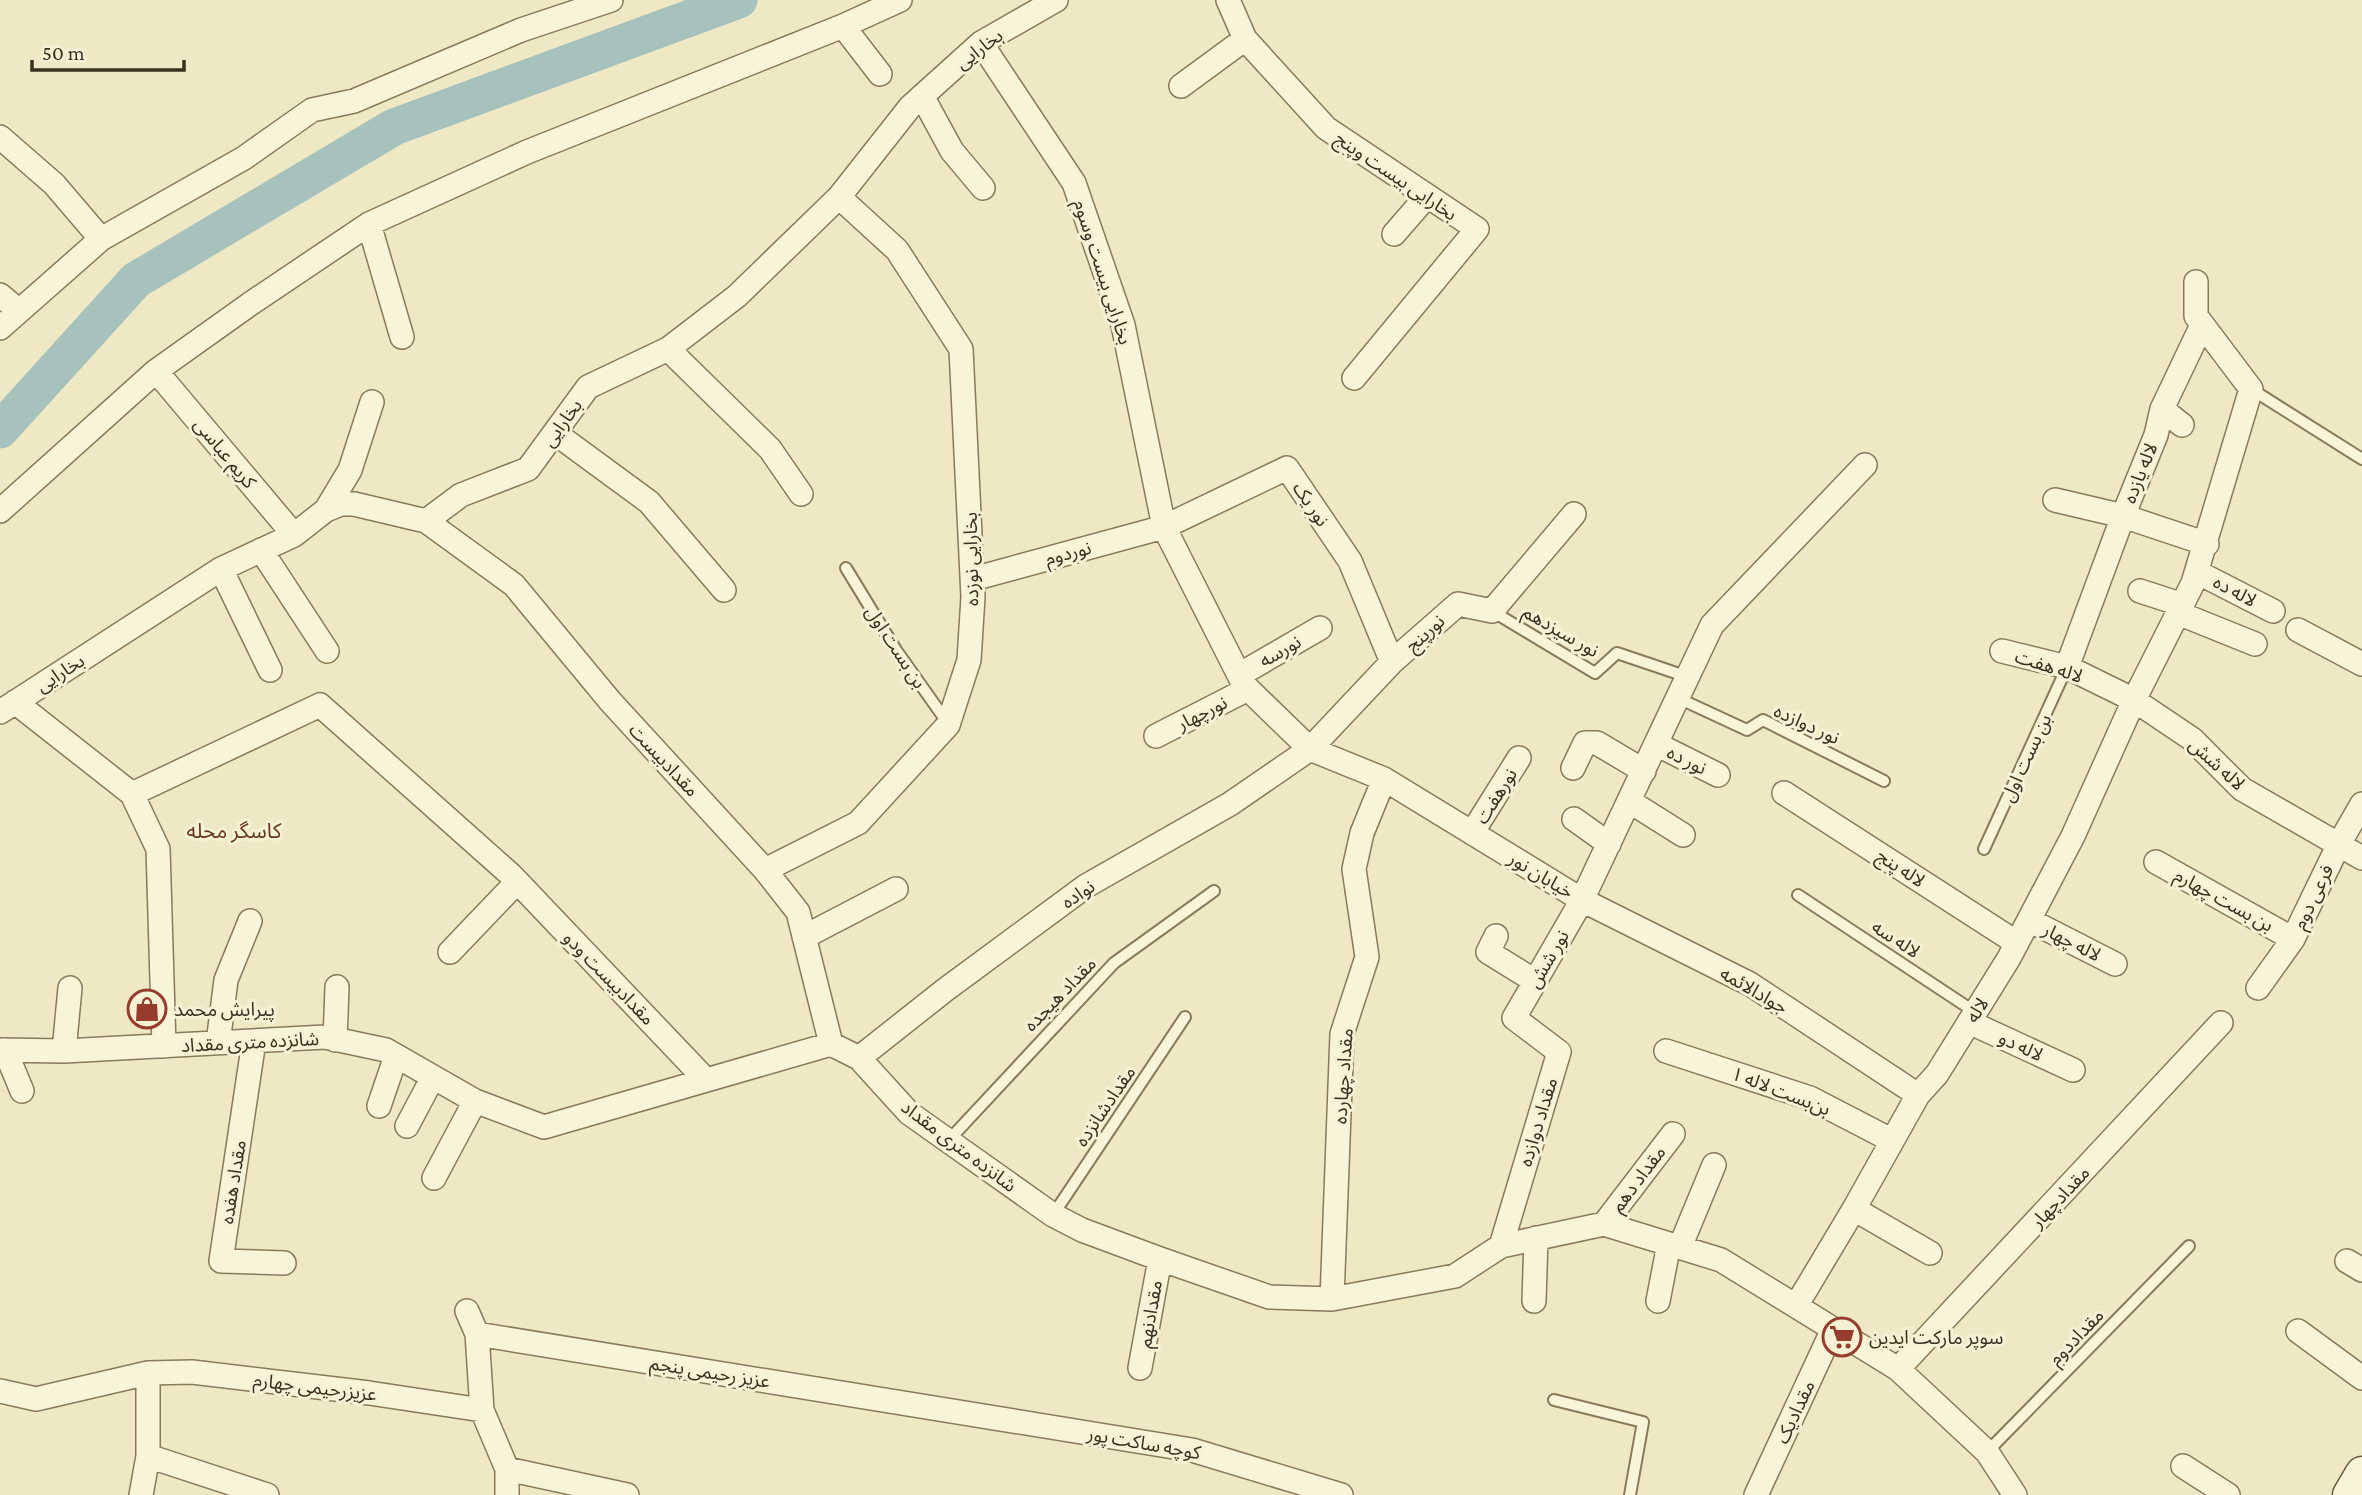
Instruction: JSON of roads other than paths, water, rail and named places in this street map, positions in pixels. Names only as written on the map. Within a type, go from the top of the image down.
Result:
[{"type":"street","points":[[0,328],[101,239],[244,158],[312,110],[354,101],[521,30],[611,0]]},
{"type":"street","points":[[0,511],[156,371],[369,224],[527,152],[844,26],[900,0]]},
{"type":"street","name":"بخارایی","points":[[426,521],[461,495],[528,469],[588,387],[668,349],[737,296],[839,197],[910,107],[981,43],[1056,0]]},
{"type":"street","name":"بخارایی بیست وپنج","points":[[1228,0],[1245,39],[1326,128],[1477,229],[1354,378]]},
{"type":"street","points":[[844,26],[880,74]]},
{"type":"street","points":[[1181,86],[1245,39]]},
{"type":"street","name":"بخارایی بیست وسوم","points":[[981,43],[1074,183],[1122,325],[1164,527]]},
{"type":"street","points":[[922,96],[952,150],[983,188]]},
{"type":"street","points":[[0,137],[54,184],[101,239]]},
{"type":"street","points":[[1394,234],[1427,196]]},
{"type":"street","name":"بخارایی نوزده","points":[[765,870],[858,823],[948,725],[969,660],[973,579],[961,349],[897,250],[839,197]]},
{"type":"street","points":[[369,224],[402,337]]},
{"type":"street","points":[[2196,282],[2196,316],[2251,388]]},
{"type":"street","points":[[0,295],[19,311]]},
{"type":"street","name":"لاله یازده","points":[[2202,325],[2162,409],[2156,435],[2123,516],[2207,544]]},
{"type":"street","points":[[668,349],[770,449],[801,494]]},
{"type":"street","name":"کریم عباسی","points":[[156,371],[294,535]]},
{"type":"street","name":"لاله","points":[[1796,1306],[1918,1095],[1937,1074],[2017,943],[2073,836],[2134,700],[2197,572],[2251,388]]},
{"type":"street","points":[[326,510],[350,470],[372,402]]},
{"type":"street","points":[[2162,409],[2182,425]]},
{"type":"street","points":[[555,433],[649,502],[724,590]]},
{"type":"street","name":"خیابان نور","points":[[1164,527],[1244,682],[1310,749],[1384,779],[1582,900],[1712,625],[1865,465]]},
{"type":"street","name":"نور یک","points":[[1164,527],[1287,468],[1350,561],[1392,662]]},
{"type":"street","points":[[2055,500],[2123,516],[2067,667]]},
{"type":"street","points":[[326,510],[341,505],[354,505],[426,521]]},
{"type":"street","name":"بخارایی","points":[[8,707],[221,569],[294,535],[326,510]]},
{"type":"street","points":[[1492,611],[1574,514]]},
{"type":"street","name":"مقدادبیست","points":[[426,521],[514,585],[610,701],[765,870],[798,912],[831,1044]]},
{"type":"street","name":"نوردوم","points":[[973,579],[1164,527]]},
{"type":"street","points":[[261,550],[327,651]]},
{"type":"street","points":[[221,569],[270,670]]},
{"type":"street","name":"لاله ده","points":[[2197,572],[2273,611]]},
{"type":"street","points":[[2140,591],[2255,644]]},
{"type":"street","name":"نورپنج","points":[[1310,749],[1392,662],[1458,604],[1492,611]]},
{"type":"street","name":"نورسه","points":[[1244,682],[1320,628]]},
{"type":"street","points":[[2298,630],[2362,664]]},
{"type":"street","name":"لاله هفت","points":[[2002,651],[2067,667],[2134,700]]},
{"type":"street","name":"نورچهار","points":[[1156,736],[1244,682]]},
{"type":"street","name":"لاله شش","points":[[2134,700],[2192,739],[2242,789],[2362,858]]},
{"type":"street","name":"مقدادبیست ودو","points":[[132,794],[320,705],[514,878],[706,1080]]},
{"type":"street","points":[[8,707],[132,794],[158,849],[164,1046]]},
{"type":"street","points":[[1573,768],[1585,743],[1597,743],[1644,771]]},
{"type":"street","name":"نور ده","points":[[1656,744],[1718,775]]},
{"type":"street","name":"نواده","points":[[859,1058],[945,989],[1086,886],[1230,804],[1310,749]]},
{"type":"street","name":"نورهفت","points":[[1472,833],[1519,758]]},
{"type":"street","name":"مقداد چهارده","points":[[1332,1299],[1342,1034],[1367,957],[1354,869],[1362,834],[1384,779]]},
{"type":"street","name":"لاله پنج","points":[[1784,793],[2017,943]]},
{"type":"street","points":[[1629,801],[1683,835]]},
{"type":"street","name":"فرعی دوم","points":[[2258,988],[2293,939],[2339,844],[2362,804]]},
{"type":"street","points":[[1574,819],[1609,844]]},
{"type":"street","name":"بن بست چهارم","points":[[2156,862],[2293,939]]},
{"type":"street","points":[[450,952],[514,878]]},
{"type":"street","points":[[804,937],[896,889]]},
{"type":"street","name":"نور شش","points":[[1514,1018],[1582,900]]},
{"type":"street","name":"جوادالائمه","points":[[1582,900],[1750,985],[1918,1095]]},
{"type":"street","name":"لاله چهار","points":[[2029,920],[2115,964]]},
{"type":"street","points":[[218,1043],[226,980],[250,921]]},
{"type":"street","points":[[1496,936],[1488,953],[1535,981]]},
{"type":"street","points":[[335,1040],[337,987]]},
{"type":"street","points":[[64,1051],[70,988]]},
{"type":"street","name":"لاله دو","points":[[1972,1017],[2073,1070]]},
{"type":"street","name":"مقداد دوازده","points":[[1500,1246],[1559,1052],[1514,1018]]},
{"type":"street","name":"مقدادچهار","points":[[1898,1369],[2221,1023]]},
{"type":"street","name":"شانزده متری مقداد","points":[[3,1050],[64,1051],[325,1037],[386,1050],[475,1101],[544,1127],[831,1044],[859,1058],[909,1112],[1054,1215],[1082,1230],[1269,1297],[1332,1299],[1455,1276],[1500,1246],[1604,1224],[1721,1259],[1898,1369],[1987,1452],[2015,1495]]},
{"type":"street","name":"مقداد هفده","points":[[254,1041],[221,1261],[284,1263]]},
{"type":"street","points":[[3,1050],[22,1091]]},
{"type":"street","name":"بن‌بست لاله ۱","points":[[1666,1051],[1810,1098],[1891,1140]]},
{"type":"street","points":[[379,1106],[396,1056]]},
{"type":"street","points":[[407,1126],[433,1077]]},
{"type":"street","points":[[434,1178],[475,1101]]},
{"type":"street","name":"مقداد دهم","points":[[1604,1224],[1672,1134]]},
{"type":"street","points":[[1658,1301],[1675,1246],[1714,1165]]},
{"type":"street","points":[[1854,1209],[1930,1254]]},
{"type":"street","points":[[1534,1301],[1536,1238]]},
{"type":"street","name":"مقدادنهم","points":[[1140,1368],[1160,1259]]},
{"type":"street","points":[[467,1311],[477,1334],[482,1410],[507,1469],[506,1495]]},
{"type":"street","name":"مقدادیک","points":[[1756,1495],[1833,1329]]},
{"type":"street","points":[[2298,1331],[2362,1378]]},
{"type":"street","name":"عزیز رحیمی پنجم","points":[[477,1334],[943,1409]]},
{"type":"street","name":"عزیزرحیمی چهارم","points":[[0,1391],[36,1399],[148,1373],[192,1372],[369,1393],[482,1410]]},
{"type":"street","points":[[141,1495],[148,1456],[148,1373]]},
{"type":"street","name":"کوچه ساکت پور","points":[[943,1409],[1192,1450],[1341,1495]]},
{"type":"street","points":[[148,1456],[267,1495]]},
{"type":"street","points":[[2183,1466],[2228,1495]]},
{"type":"street","points":[[507,1469],[627,1495]]},
{"type":"street","points":[[2349,1495],[2362,1473]]},
{"type":"lane","points":[[2251,388],[2362,459]]},
{"type":"lane","name":"بن بست اول","points":[[846,568],[896,650],[948,725]]},
{"type":"lane","name":"نور سیزدهم","points":[[1492,611],[1595,673],[1617,653],[1683,687]]},
{"type":"lane","name":"بن بست اول","points":[[1984,849],[2067,667]]},
{"type":"lane","name":"نور دوازده","points":[[1683,687],[1747,730],[1763,720],[1884,780]]},
{"type":"lane","name":"مقداد هیجده","points":[[949,1140],[1114,963],[1214,891]]},
{"type":"lane","name":"لاله سه","points":[[1798,895],[1972,1017]]},
{"type":"lane","name":"مقدادشانزده","points":[[1054,1215],[1185,1017]]},
{"type":"lane","name":"مقداددوم","points":[[1987,1452],[2189,1246]]},
{"type":"lane","points":[[1555,1400],[1643,1422],[1630,1495]]},
{"type":"waterway","points":[[0,430],[136,280],[394,127],[739,0]]},
{"type":"place","name":"پیرایش محمد","points":[[147,1009]]},
{"type":"place","name":"سوپر مارکت ایدین","points":[[1842,1337]]},
{"type":"district","name":"کاسگر محله","points":[[234,831]]}]
